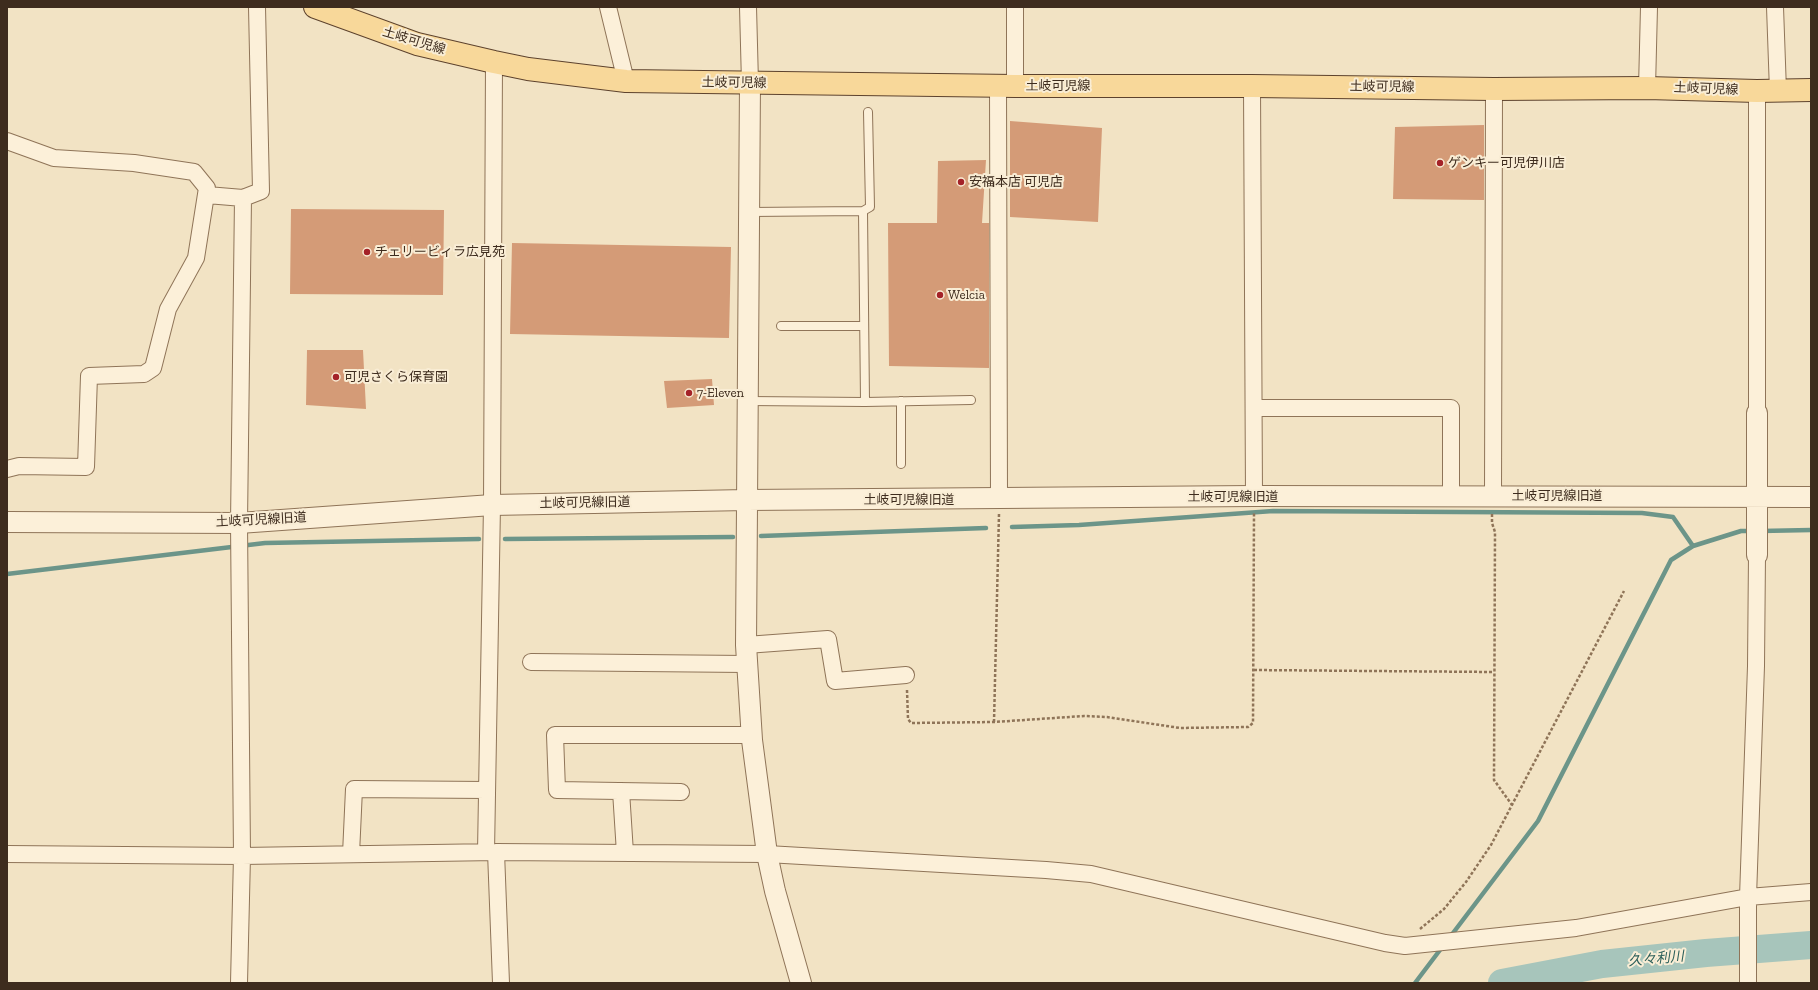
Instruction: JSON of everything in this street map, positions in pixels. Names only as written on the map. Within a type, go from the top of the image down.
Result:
[{"type":"main road","name":"土岐可児線","points":[[314,7],[417,44],[528,69],[626,81],[1007,86],[1252,86],[1494,89],[1648,88],[1768,91],[1811,90]]},
{"type":"street","points":[[207,195],[243,198],[261,191],[257,7]]},
{"type":"street","points":[[608,7],[626,81]]},
{"type":"street","points":[[748,7],[750,83],[746,500],[747,655],[752,735],[767,854],[775,891],[801,983]]},
{"type":"street","points":[[999,499],[1007,86],[1015,7]]},
{"type":"street","points":[[1648,88],[1649,7]]},
{"type":"street","points":[[1748,981],[1748,903],[1756,666],[1757,413],[1768,91],[1776,7]]},
{"type":"street","points":[[494,62],[492,505],[487,790],[501,983]]},
{"type":"street","points":[[1252,86],[1254,496]]},
{"type":"street","points":[[1493,496],[1494,89]]},
{"type":"street","points":[[7,141],[54,158],[134,163],[194,172],[207,188],[196,258],[168,309],[153,368],[144,374],[89,376],[86,467],[19,466],[7,469]]},
{"type":"street","points":[[239,983],[242,856],[239,529],[243,198]]},
{"type":"street","points":[[1254,408],[1451,408],[1451,496]]},
{"type":"street","name":"土岐可児線旧道","points":[[7,522],[239,529],[492,505],[746,500],[1254,496],[1493,496],[1757,506],[1811,497]]},
{"type":"street","points":[[531,662],[747,655],[828,639],[835,681],[906,675]]},
{"type":"street","points":[[681,792],[556,790],[555,735],[752,735]]},
{"type":"street","points":[[351,854],[354,789],[487,790]]},
{"type":"street","points":[[622,791],[625,853]]},
{"type":"street","points":[[7,854],[242,856],[491,852],[767,854],[1046,870],[1090,874],[1385,943],[1411,946],[1576,928],[1748,903],[1811,892]]},
{"type":"lane","points":[[749,212],[863,211],[870,207],[868,112]]},
{"type":"lane","points":[[863,211],[865,402]]},
{"type":"lane","points":[[781,326],[864,326]]},
{"type":"lane","points":[[747,401],[865,402],[971,400]]},
{"type":"lane","points":[[900,401],[901,464]]},
{"type":"path","points":[[994,722],[999,499]]},
{"type":"path","points":[[1492,522],[1495,532],[1493,672],[1494,780],[1512,805]]},
{"type":"path","points":[[906,675],[908,719],[911,723],[994,722],[1084,716],[1107,717],[1180,728],[1248,727],[1253,723],[1254,524]]},
{"type":"path","points":[[1411,946],[1417,930],[1444,909],[1466,882],[1491,845],[1624,591]]},
{"type":"path","points":[[1253,670],[1493,672]]},
{"type":"building","points":[[1010,121],[1102,128],[1098,222],[1010,217]]},
{"type":"building","name":"ゲンキー可児伊川店","points":[[1484,125],[1484,200],[1393,199],[1395,127]]},
{"type":"building","name":"Welcia","points":[[986,160],[982,223],[989,223],[989,368],[889,366],[888,223],[937,223],[938,161]]},
{"type":"building","name":"チェリービィラ広見苑","points":[[291,209],[444,210],[443,295],[290,294]]},
{"type":"building","points":[[512,243],[731,247],[729,338],[510,334]]},
{"type":"building","name":"可児さくら保育園","points":[[307,350],[363,350],[366,409],[306,405]]},
{"type":"building","name":"7-Eleven","points":[[712,379],[714,405],[667,408],[664,381]]},
{"type":"waterway","points":[[1012,527],[1079,525],[1273,511],[1642,513],[1673,517],[1693,546],[1741,531],[1751,531]]},
{"type":"waterway","points":[[761,536],[986,528]]},
{"type":"waterway","points":[[1761,531],[1811,530]]},
{"type":"waterway","points":[[505,539],[733,537]]},
{"type":"waterway","points":[[7,574],[265,543],[479,539]]},
{"type":"waterway","points":[[1450,937],[1538,821],[1671,560],[1693,546]]},
{"type":"waterway","name":"久々利川","points":[[1502,983],[1602,964],[1706,953],[1811,945]]},
{"type":"waterway","points":[[1415,983],[1443,946]]},
{"type":"place","name":"ゲンキー可児伊川店","points":[[1440,163]]},
{"type":"place","name":"安福本店 可児店","points":[[961,182]]},
{"type":"place","name":"チェリービィラ広見苑","points":[[367,252]]},
{"type":"place","name":"Welcia","points":[[940,295]]},
{"type":"place","name":"可児さくら保育園","points":[[336,377]]},
{"type":"place","name":"7-Eleven","points":[[689,393]]}]
